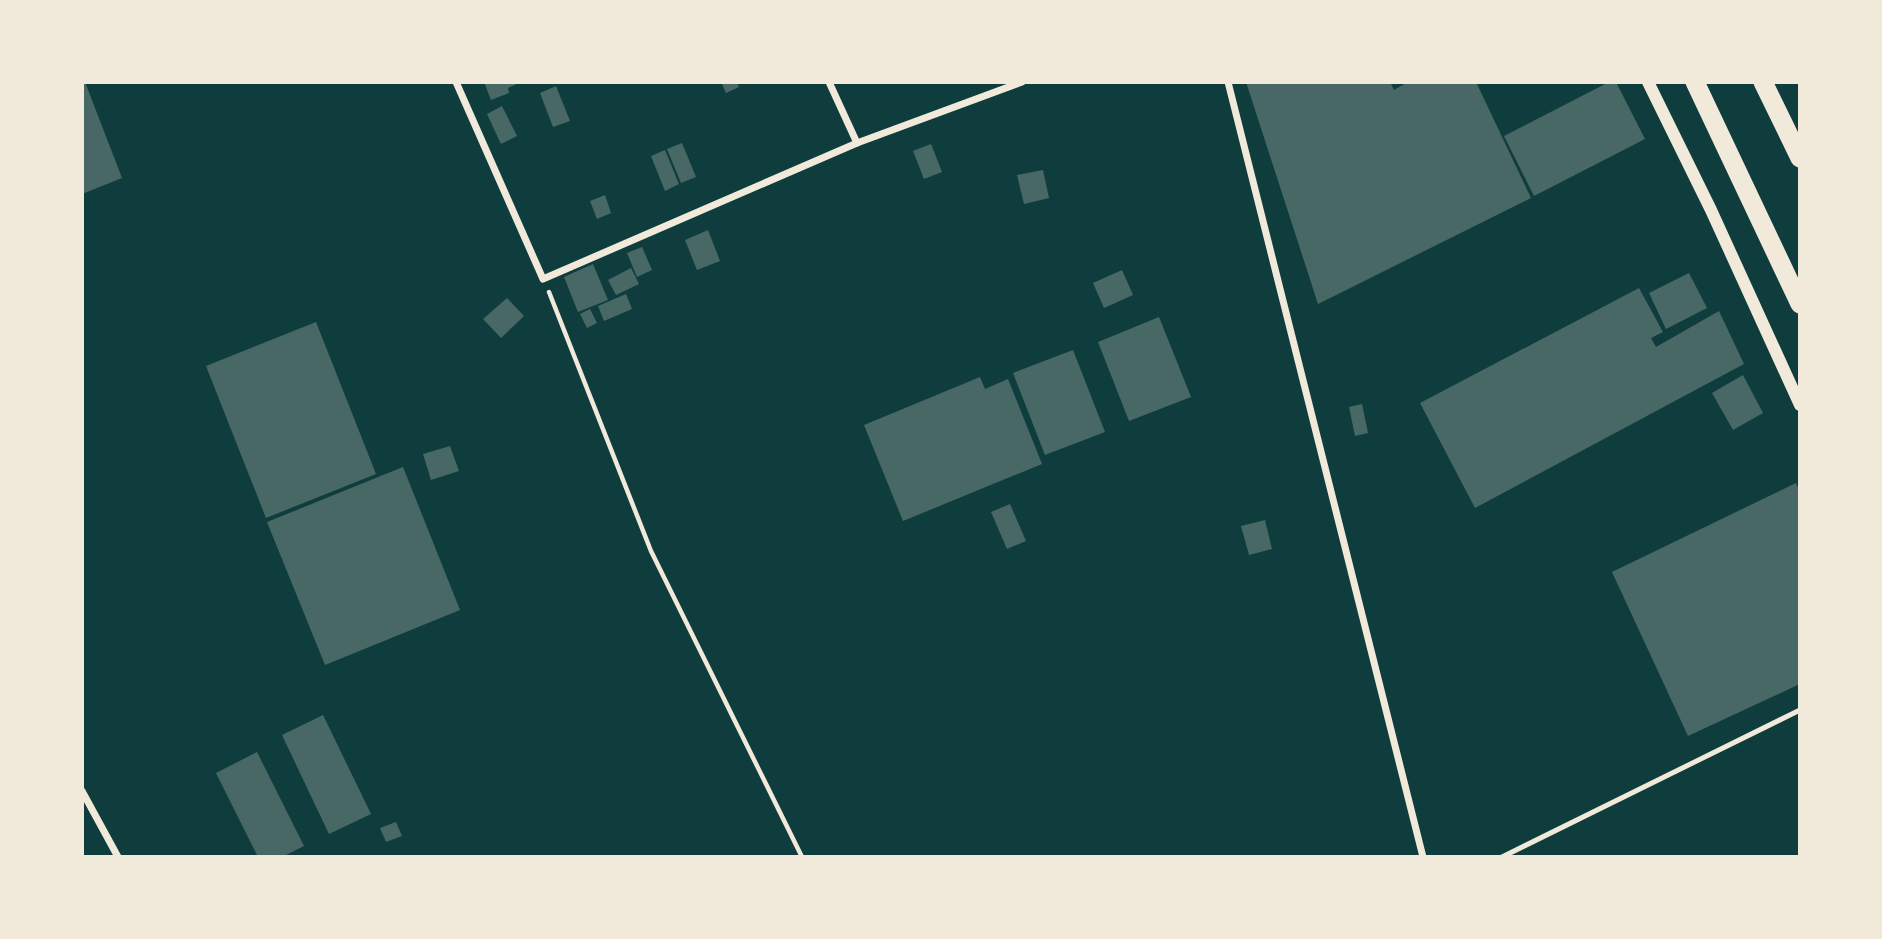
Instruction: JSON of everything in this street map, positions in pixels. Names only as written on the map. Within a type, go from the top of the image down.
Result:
[{"type":"highway","points":[[1695,82],[1800,303]]},
{"type":"highway","points":[[1763,82],[1800,158]]},
{"type":"street","points":[[456,82],[544,279],[857,143],[1022,82]]},
{"type":"street","points":[[829,82],[857,143]]},
{"type":"street","points":[[1228,82],[1423,857]]},
{"type":"street","points":[[1648,82],[1800,405]]},
{"type":"street","points":[[82,791],[118,857]]},
{"type":"lane","points":[[1502,857],[1800,710]]},
{"type":"path","points":[[544,279],[651,551],[802,857]]},
{"type":"building","points":[[82,82],[85,82],[122,178],[82,194]]},
{"type":"building","points":[[484,82],[521,82],[508,88],[509,93],[491,100]]},
{"type":"building","points":[[721,82],[737,82],[739,87],[726,93]]},
{"type":"building","points":[[1246,82],[1390,82],[1394,90],[1408,82],[1476,82],[1531,198],[1318,304]]},
{"type":"building","points":[[1609,82],[1616,82],[1645,139],[1534,196],[1504,136]]},
{"type":"building","points":[[556,86],[570,121],[553,127],[540,93]]},
{"type":"building","points":[[502,106],[517,136],[501,144],[487,114]]},
{"type":"building","points":[[682,143],[696,177],[681,183],[667,149]]},
{"type":"building","points":[[931,144],[942,172],[924,179],[913,151]]},
{"type":"building","points":[[665,150],[679,184],[665,191],[651,156]]},
{"type":"building","points":[[1043,170],[1049,198],[1024,204],[1017,175]]},
{"type":"building","points":[[605,195],[611,213],[597,219],[590,201]]},
{"type":"building","points":[[708,230],[720,261],[697,270],[685,240]]},
{"type":"building","points":[[642,247],[652,270],[637,277],[627,253]]},
{"type":"building","points":[[593,264],[608,300],[578,312],[564,277]]},
{"type":"building","points":[[631,268],[639,284],[616,295],[608,280]]},
{"type":"building","points":[[1122,270],[1133,295],[1104,308],[1093,283]]},
{"type":"building","points":[[1689,273],[1707,308],[1666,329],[1649,293]]},
{"type":"building","points":[[1639,288],[1663,332],[1651,338],[1656,347],[1719,311],[1744,364],[1475,508],[1420,403]]},
{"type":"building","points":[[626,294],[632,309],[604,321],[598,306]]},
{"type":"building","points":[[507,298],[524,316],[501,338],[483,319]]},
{"type":"building","points":[[590,309],[597,323],[587,328],[580,314]]},
{"type":"building","points":[[1159,317],[1191,397],[1129,421],[1098,342]]},
{"type":"building","points":[[316,322],[376,474],[266,518],[206,366]]},
{"type":"building","points":[[1073,350],[1105,432],[1045,455],[1013,373]]},
{"type":"building","points":[[1743,375],[1763,413],[1733,430],[1712,393]]},
{"type":"building","points":[[980,377],[985,389],[1008,379],[1042,464],[903,521],[864,425]]},
{"type":"building","points":[[1362,404],[1368,433],[1355,436],[1349,407]]},
{"type":"building","points":[[450,446],[459,471],[431,480],[423,454]]},
{"type":"building","points":[[403,467],[460,610],[325,665],[267,522]]},
{"type":"building","points":[[1796,483],[1800,492],[1800,684],[1688,736],[1612,572]]},
{"type":"building","points":[[1010,504],[1026,541],[1007,549],[991,512]]},
{"type":"building","points":[[1265,520],[1272,549],[1249,555],[1241,526]]},
{"type":"building","points":[[323,715],[371,814],[329,834],[282,735]]},
{"type":"building","points":[[257,752],[304,846],[282,857],[258,857],[216,773]]},
{"type":"building","points":[[396,822],[402,836],[386,842],[380,828]]}]
